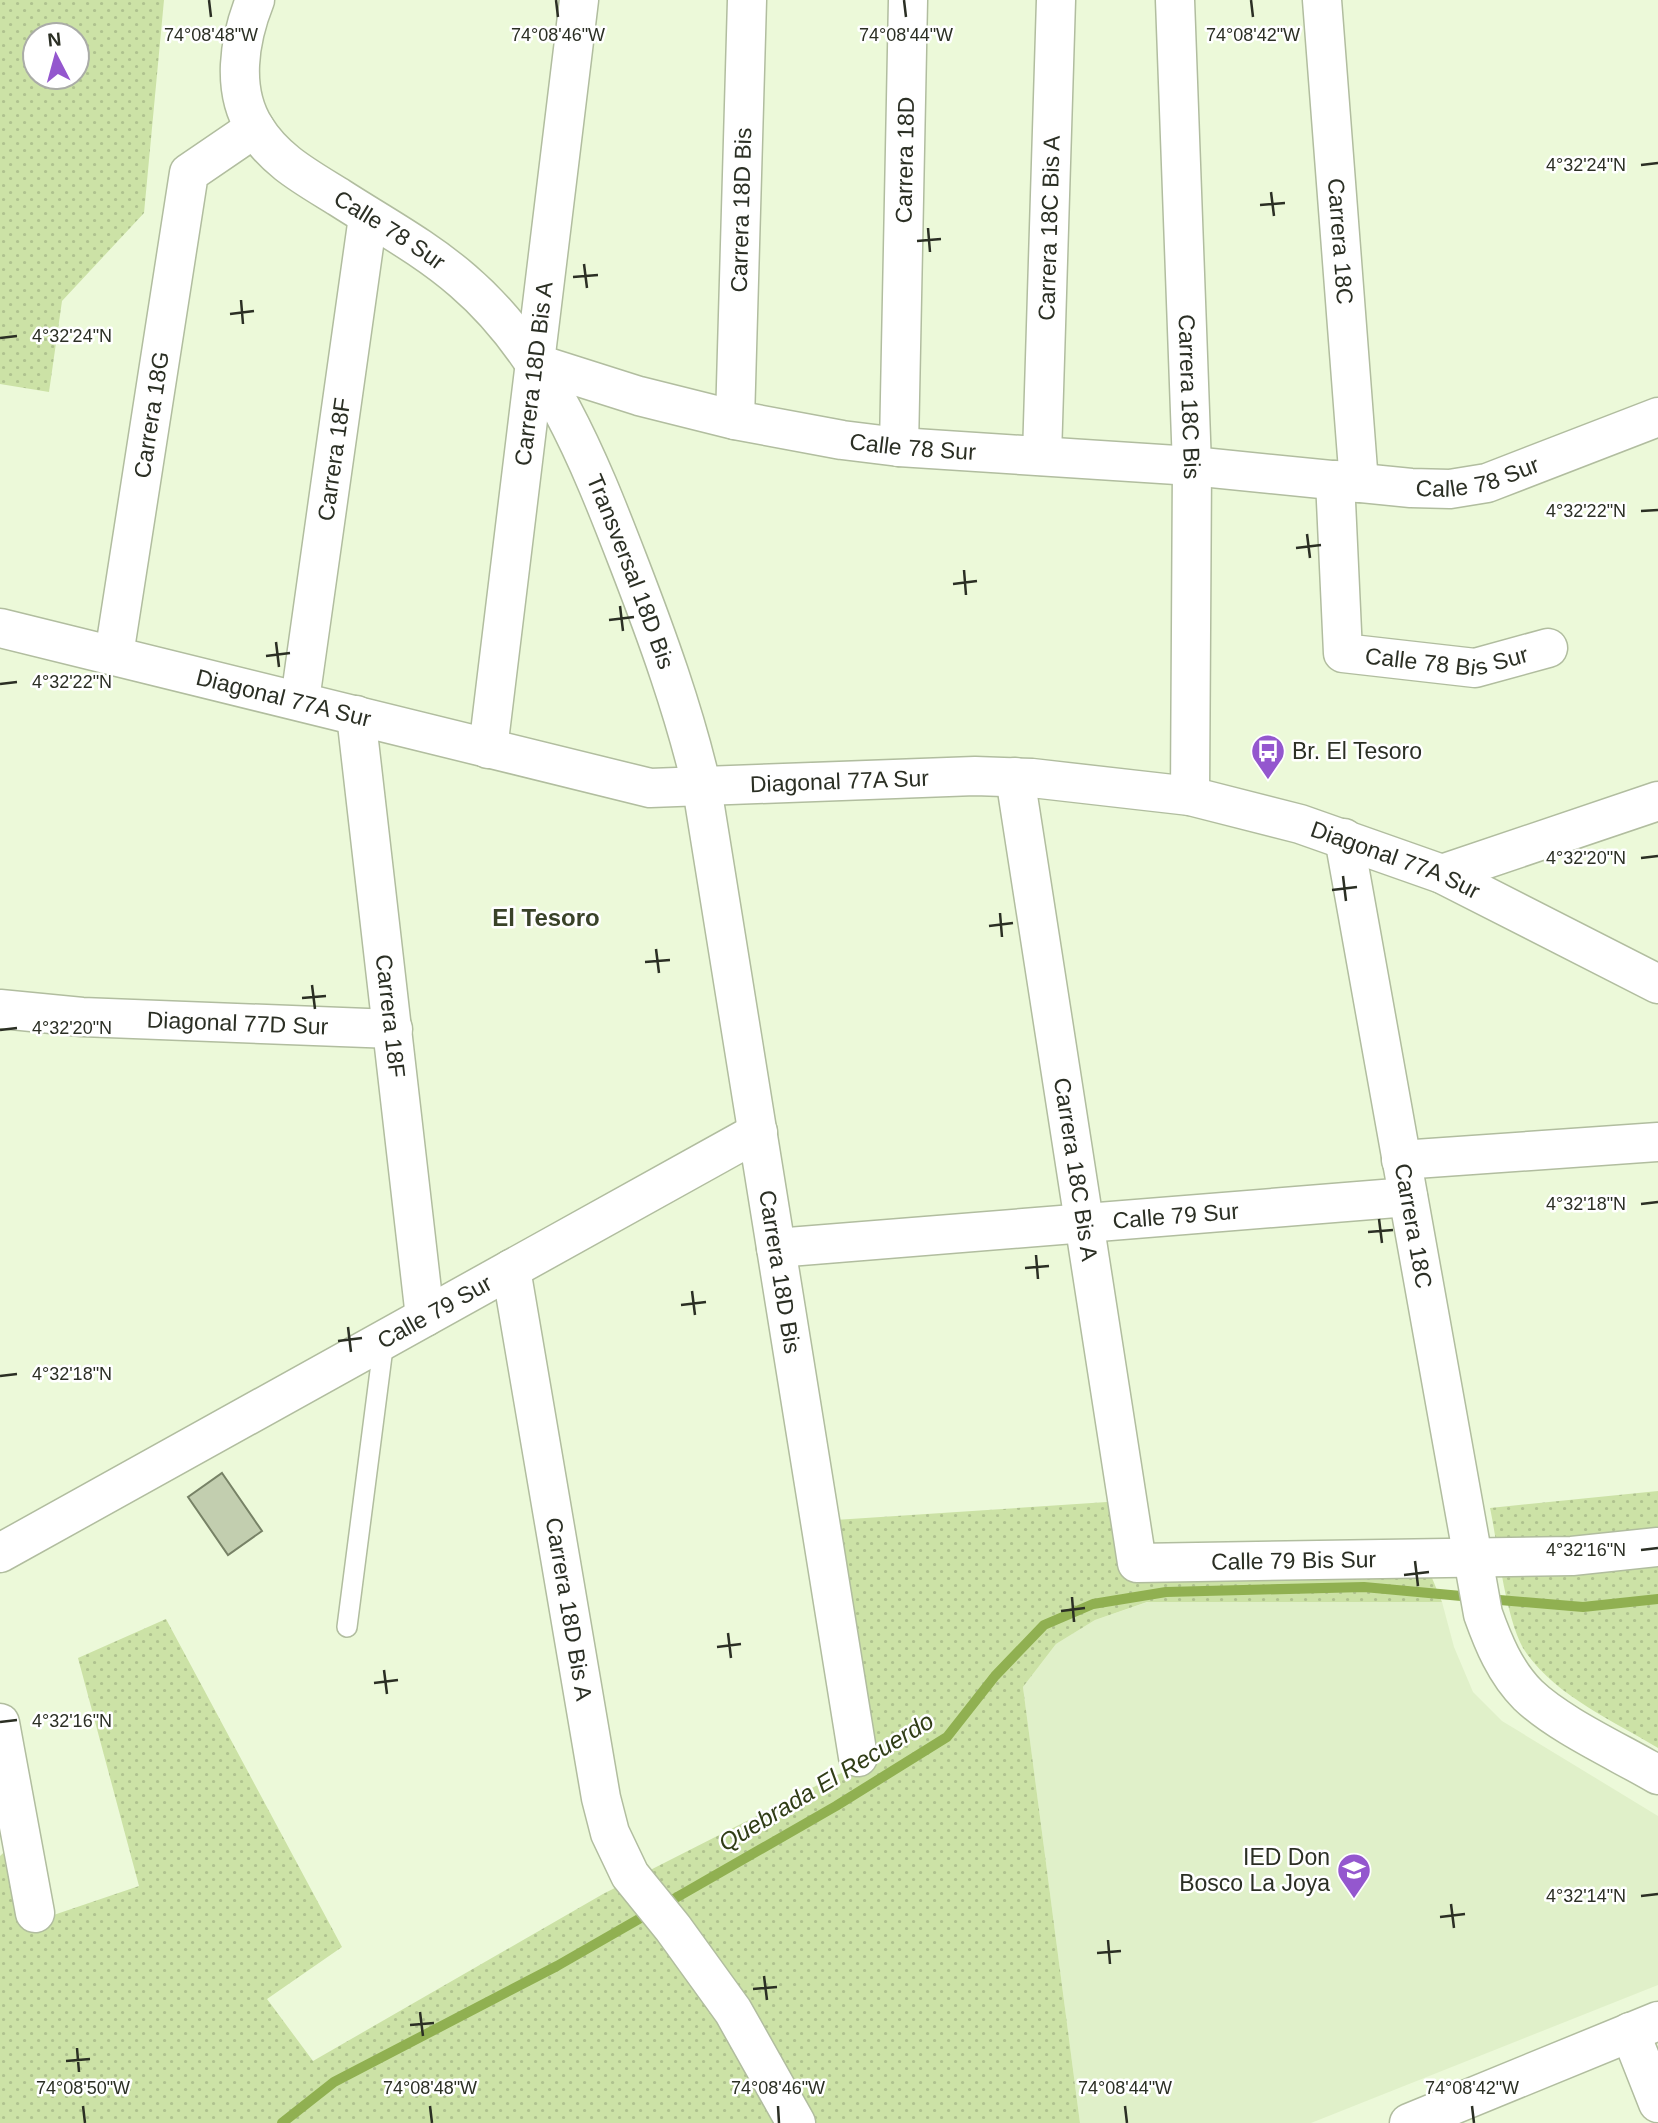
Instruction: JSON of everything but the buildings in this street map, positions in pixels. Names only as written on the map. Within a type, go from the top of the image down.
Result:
[{"type":"street","points":[[255,0],[240,63],[246,111],[255,128]]},
{"type":"street","name":"Carrera 18D Bis A","points":[[488,749],[579,0]]},
{"type":"street","name":"Carrera 18D Bis","points":[[735,420],[747,0]]},
{"type":"street","name":"Carrera 18D","points":[[898,447],[908,0]]},
{"type":"street","name":"Carrera 18C Bis A","points":[[1042,456],[1056,0]]},
{"type":"street","name":"Carrera 18C Bis","points":[[1175,0],[1192,466],[1190,796]]},
{"type":"street","name":"Carrera 18C","points":[[1322,0],[1347,481],[1343,653]]},
{"type":"street","name":"Carrera 18G","points":[[114,655],[189,173],[255,128]]},
{"type":"street","name":"Calle 78 Sur","points":[[255,128],[283,162],[425,251],[462,280],[514,332],[535,363],[639,396],[735,420],[898,447],[1192,466],[1450,489],[1487,483],[1658,417]]},
{"type":"street","name":"Carrera 18F","points":[[300,700],[369,217]]},
{"type":"street","name":"Transversal 18D Bis","points":[[535,363],[565,416],[617,533],[674,684],[702,788]]},
{"type":"street","name":"Diagonal 77A Sur","points":[[0,628],[300,700],[623,783],[672,789],[888,777],[1015,777],[1190,796],[1245,808],[1344,838],[1442,874],[1658,984]]},
{"type":"street","name":"Calle 78 Bis Sur","points":[[1343,653],[1475,668],[1548,648]]},
{"type":"street","name":"Carrera 18F","points":[[356,715],[425,1317]]},
{"type":"street","name":"Carrera 18C Bis A","points":[[1015,777],[1137,1563]]},
{"type":"street","name":"Carrera 18D Bis","points":[[702,788],[858,1757]]},
{"type":"street","points":[[1442,874],[1658,801]]},
{"type":"street","name":"Carrera 18C","points":[[1344,838],[1478,1586],[1499,1652],[1527,1694],[1658,1775]]},
{"type":"street","name":"Diagonal 77D Sur","points":[[0,1009],[82,1017],[393,1029]]},
{"type":"street","name":"Calle 79 Sur","points":[[0,1553],[758,1132]]},
{"type":"street","points":[[1401,1160],[1658,1142]]},
{"type":"street","name":"Calle 79 Sur","points":[[776,1248],[1408,1197]]},
{"type":"street","name":"Carrera 18D Bis A","points":[[511,1269],[601,1798],[610,1833],[630,1875],[673,1928],[733,2011],[796,2123]]},
{"type":"street","name":"Calle 79 Bis Sur","points":[[1137,1563],[1478,1586],[1572,1556],[1658,1547]]},
{"type":"street","points":[[0,1723],[35,1913]]},
{"type":"street","points":[[1409,2123],[1644,2027],[1658,2103]]},
{"type":"lane","points":[[347,1627],[384,1340]]},
{"type":"shaded area","points":[[0,0],[164,0],[144,213],[62,301],[49,392],[0,384]]},
{"type":"shaded area","points":[[1658,1491],[1658,1748],[1570,1696],[1527,1654],[1513,1625],[1490,1508]]},
{"type":"shaded area","points":[[1107,1502],[1133,1582],[1432,1578],[1442,1602],[1147,1602],[1095,1620],[1056,1644],[1023,1687],[1080,2123],[0,2123],[0,1856],[16,1841],[36,1921],[139,1886],[78,1658],[166,1619],[342,1947],[267,1999],[313,2061],[603,1894],[869,1759],[835,1520]]},
{"type":"shaded area","name":"IED Don Bosco La Joya","points":[[1148,1602],[1442,1602],[1454,1647],[1473,1692],[1502,1721],[1658,1816],[1658,1985],[1311,2123],[1080,2123],[1023,1687],[1056,1644],[1095,1620]]},
{"type":"waterway","name":"Quebrada El Recuerdo","points":[[282,2123],[334,2082],[557,1966],[836,1806],[947,1737],[995,1676],[1044,1625],[1093,1604],[1166,1592],[1364,1587],[1472,1597]]},
{"type":"waterway","name":"Quebrada El Recuerdo","points":[[1488,1599],[1583,1607],[1658,1599]]},
{"type":"place","name":"Br. El Tesoro","points":[[1268,781]]},
{"type":"place","name":"IED Don Bosco La Joya","points":[[1354,1900]]},
{"type":"district","name":"El Tesoro","points":[[546,918]]}]
